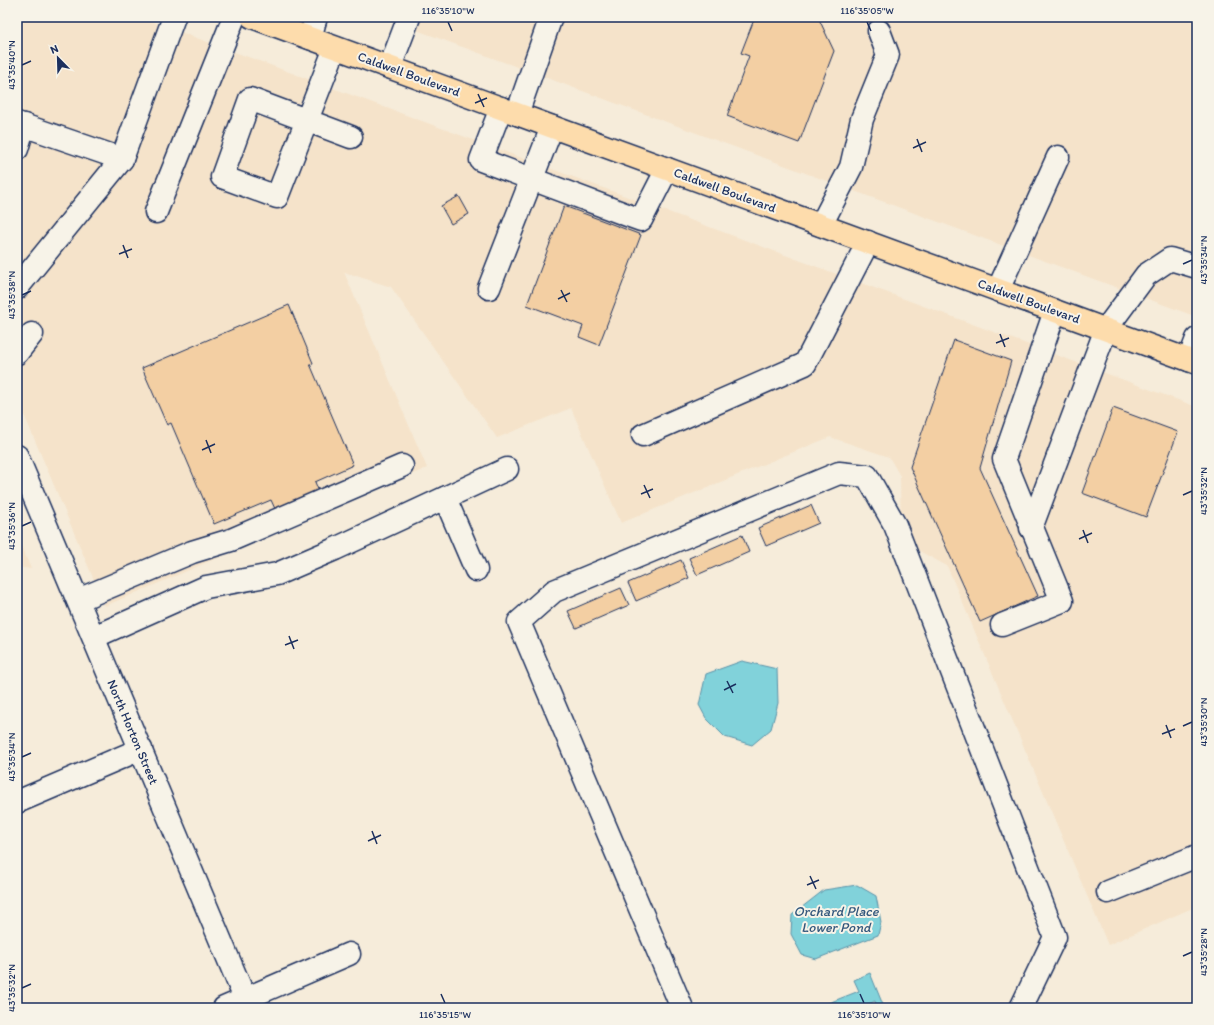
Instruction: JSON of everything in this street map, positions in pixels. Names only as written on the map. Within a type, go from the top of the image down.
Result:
[{"type":"main road","name":"Caldwell Boulevard","points":[[252,17],[1193,362]]},
{"type":"street","points":[[18,284],[122,159],[174,17]]},
{"type":"street","points":[[156,212],[234,17]]},
{"type":"street","points":[[310,38],[316,17]]},
{"type":"street","points":[[390,67],[409,17]]},
{"type":"street","points":[[551,17],[509,111],[481,160],[641,220],[667,169]]},
{"type":"street","points":[[821,225],[851,167],[862,119],[888,54],[879,31]]},
{"type":"street","points":[[335,48],[307,120],[277,197],[222,178],[250,98],[307,120],[351,137]]},
{"type":"street","points":[[17,149],[21,124],[122,159]]},
{"type":"street","points":[[490,288],[552,127]]},
{"type":"street","points":[[998,290],[1058,157]]},
{"type":"street","points":[[643,435],[805,364],[868,242]]},
{"type":"street","points":[[1031,528],[1106,329],[1146,276],[1170,259],[1197,267]]},
{"type":"street","points":[[1002,625],[1062,601],[1004,459],[1055,311]]},
{"type":"street","points":[[17,353],[32,334]]},
{"type":"street","points":[[1193,362],[1197,339]]},
{"type":"street","name":"North Horton Street","points":[[17,456],[247,1003]]},
{"type":"street","points":[[78,600],[192,552],[231,540],[402,466]]},
{"type":"street","points":[[94,637],[206,587],[277,574],[335,549],[507,469]]},
{"type":"street","points":[[682,1008],[519,622],[554,591],[839,473],[867,476],[895,525],[1055,937],[1021,1008]]},
{"type":"street","points":[[445,498],[476,570]]},
{"type":"street","points":[[17,802],[140,749]]},
{"type":"street","points":[[1108,892],[1197,856]]},
{"type":"street","points":[[224,1008],[247,1003],[349,954]]},
{"type":"shaded area","points":[[21,17],[140,17],[1197,407],[1197,906],[1108,945],[947,566],[901,541],[900,476],[889,457],[830,437],[621,523],[571,408],[497,438],[391,287],[344,272],[427,468],[105,606],[17,398],[17,28]]},
{"type":"shaded area","points":[[381,17],[1197,17],[1197,317]]},
{"type":"shaded area","points":[[17,535],[31,569],[17,567]]},
{"type":"water","points":[[742,661],[777,669],[778,703],[771,729],[752,745],[725,737],[706,718],[699,705],[706,674]]},
{"type":"water","name":"Orchard Place Lower Pond","points":[[857,885],[876,896],[881,922],[878,935],[816,959],[802,955],[791,934],[792,915],[824,890]]},
{"type":"water","points":[[870,973],[883,1005],[877,1007],[875,1001],[859,1008],[828,1008],[826,1004],[859,991],[854,980]]},
{"type":"building","points":[[755,17],[818,17],[834,51],[799,143],[727,116],[749,56],[741,53]]},
{"type":"building","points":[[459,196],[469,214],[451,224],[441,206]]},
{"type":"building","points":[[564,206],[641,235],[599,345],[579,337],[583,326],[527,305]]},
{"type":"building","points":[[289,305],[313,363],[310,364],[353,465],[315,482],[319,492],[276,511],[271,500],[214,524],[171,423],[167,425],[142,368]]},
{"type":"building","points":[[954,340],[1011,361],[980,468],[1038,596],[980,622],[910,467]]},
{"type":"building","points":[[1113,408],[1178,432],[1146,517],[1082,493]]},
{"type":"building","points":[[811,505],[819,523],[766,546],[758,528]]},
{"type":"building","points":[[742,535],[749,552],[697,575],[689,558]]},
{"type":"building","points":[[681,560],[689,578],[636,601],[628,583]]},
{"type":"building","points":[[621,588],[629,605],[576,628],[568,611]]}]
